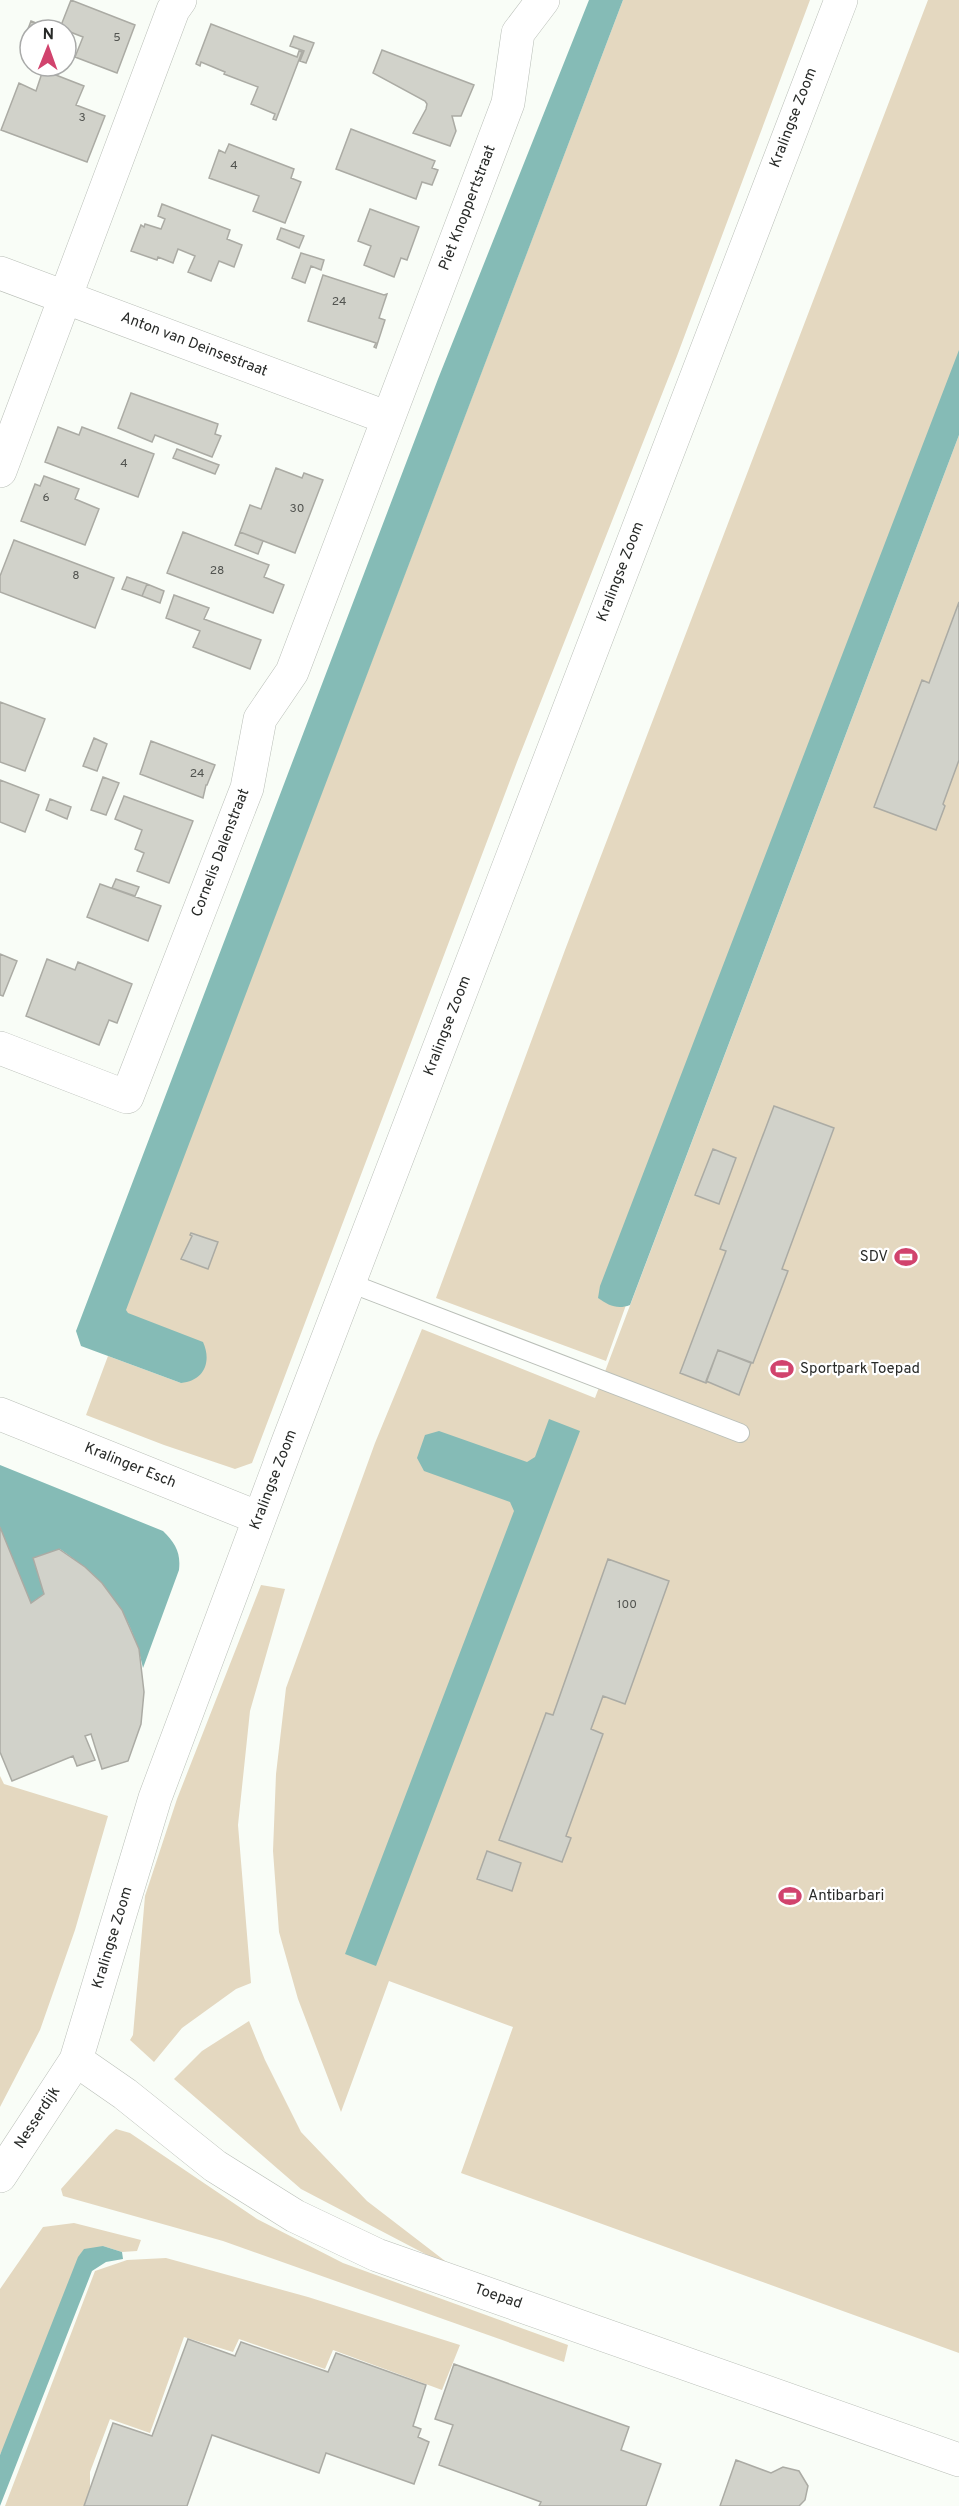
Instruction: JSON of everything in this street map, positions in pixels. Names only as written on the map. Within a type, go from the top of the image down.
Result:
[{"type":"street","points":[[0,471],[173,10],[180,0]]},
{"type":"street","name":"Piet Knoppertstraat","points":[[388,418],[508,104],[519,33],[543,0]]},
{"type":"street","name":"Kralingse Zoom","points":[[76,2060],[155,1798],[259,1518],[841,0]]},
{"type":"street","name":"Anton van Deinsestraat","points":[[0,273],[388,418]]},
{"type":"street","name":"Cornelis Dalenstraat","points":[[0,1048],[127,1097],[247,788],[260,719],[292,672],[388,418]]},
{"type":"street","name":"Kralinger Esch","points":[[0,1414],[259,1518]]},
{"type":"street","name":"Nesserdijk","points":[[0,2176],[76,2060]]},
{"type":"street","name":"Toepad","points":[[76,2060],[125,2094],[215,2166],[295,2216],[377,2255],[959,2460]]},
{"type":"lane","points":[[350,1283],[740,1433]]},
{"type":"shaded area","points":[[623,0],[810,0],[677,356],[517,762],[252,1463],[235,1469],[86,1415],[108,1356],[181,1383],[125,1310]]},
{"type":"shaded area","points":[[928,0],[959,0],[959,374],[606,1361],[436,1298],[565,950]]},
{"type":"shaded area","name":"Sportpark Toepad","points":[[959,435],[959,2353],[461,2173],[513,2027],[389,1981],[341,2112],[298,1999],[279,1932],[273,1851],[276,1774],[286,1688],[375,1443],[422,1329],[595,1398]]},
{"type":"shaded area","points":[[261,1585],[285,1589],[250,1711],[238,1825],[251,1983],[236,1989],[182,2028],[154,2062],[130,2040],[133,2035],[145,1896],[177,1799]]},
{"type":"shaded area","points":[[0,1776],[4,1784],[108,1816],[75,1930],[40,2030],[0,2107]]},
{"type":"shaded area","points":[[249,2021],[265,2060],[301,2132],[367,2201],[449,2264],[431,2257],[301,2189],[174,2079],[202,2051]]},
{"type":"shaded area","points":[[116,2129],[130,2133],[257,2219],[343,2263],[568,2345],[564,2362],[223,2241],[63,2196],[61,2189]]},
{"type":"shaded area","points":[[74,2223],[141,2240],[137,2251],[122,2252],[103,2246],[0,2455],[0,2289],[43,2227]]},
{"type":"shaded area","points":[[166,2258],[308,2297],[460,2345],[442,2390],[333,2350],[325,2369],[239,2339],[233,2352],[184,2337],[150,2433],[110,2419],[90,2472],[90,2506],[5,2506],[95,2271],[127,2260]]},
{"type":"water","points":[[589,0],[623,0],[126,1310],[128,1313],[203,1342],[207,1357],[204,1369],[195,1379],[181,1383],[81,1346],[76,1331],[438,379]]},
{"type":"water","points":[[959,350],[959,435],[630,1305],[613,1306],[598,1298],[600,1286]]},
{"type":"water","points":[[549,1419],[580,1431],[376,1966],[345,1954],[514,1511],[510,1502],[424,1471],[417,1458],[425,1435],[439,1431],[527,1462],[535,1457]]},
{"type":"water","points":[[0,1465],[163,1531],[174,1544],[179,1558],[179,1570],[143,1668],[138,1648],[124,1614],[91,1573],[60,1549],[33,1558],[44,1594],[31,1603],[0,1527]]},
{"type":"water","points":[[103,2246],[122,2252],[123,2259],[106,2262],[92,2271],[0,2506],[0,2455],[78,2257],[84,2249]]},
{"type":"building","points":[[71,0],[135,25],[117,73],[78,58],[78,50],[83,37],[78,35],[78,18],[64,18]]},
{"type":"building","points":[[211,24],[297,57],[299,51],[302,52],[276,120],[273,119],[275,114],[251,104],[258,87],[201,62],[200,66],[196,64]]},
{"type":"building","points":[[294,36],[314,43],[306,63],[300,61],[304,51],[290,46]]},
{"type":"building","points":[[382,50],[474,85],[461,116],[452,116],[456,131],[450,146],[413,133],[427,104],[373,73]]},
{"type":"building","points":[[40,78],[64,78],[84,86],[76,105],[105,116],[87,162],[1,130],[19,83],[36,91]]},
{"type":"building","points":[[351,129],[435,161],[432,168],[438,170],[432,185],[422,182],[416,199],[336,169]]},
{"type":"building","points":[[229,144],[294,169],[291,178],[301,182],[285,223],[253,211],[259,196],[209,178],[219,150],[225,153]]},
{"type":"building","points":[[162,204],[230,230],[227,239],[242,245],[234,267],[219,261],[211,281],[188,272],[195,256],[178,249],[173,263],[131,251],[141,225],[161,229],[165,219],[158,216]]},
{"type":"building","points":[[370,209],[419,227],[407,260],[401,258],[394,277],[364,265],[371,246],[358,241]]},
{"type":"building","points":[[281,228],[304,236],[299,248],[277,239]]},
{"type":"building","points":[[301,253],[324,260],[321,270],[311,266],[305,283],[292,278]]},
{"type":"building","points":[[323,275],[384,295],[387,294],[379,318],[385,320],[376,348],[374,347],[376,343],[308,321]]},
{"type":"building","points":[[131,393],[218,424],[215,434],[221,436],[212,457],[155,435],[152,442],[118,428]]},
{"type":"building","points":[[58,427],[79,435],[82,427],[154,454],[138,497],[45,462]]},
{"type":"building","points":[[177,449],[219,465],[215,474],[173,458]]},
{"type":"building","points":[[276,468],[302,478],[304,473],[323,480],[295,553],[240,532],[250,505],[261,509]]},
{"type":"building","points":[[44,476],[79,489],[75,499],[99,509],[85,545],[21,521],[35,484],[40,486]]},
{"type":"building","points":[[183,532],[269,565],[264,577],[284,585],[273,613],[167,573]]},
{"type":"building","points":[[240,532],[263,541],[258,554],[235,545]]},
{"type":"building","points":[[14,540],[114,578],[95,628],[0,592],[0,576]]},
{"type":"building","points":[[127,577],[147,584],[142,596],[122,589]]},
{"type":"building","points":[[147,584],[164,591],[160,603],[142,596]]},
{"type":"building","points":[[174,595],[209,608],[204,619],[261,640],[250,669],[193,647],[200,631],[166,618]]},
{"type":"building","points":[[959,602],[959,760],[936,830],[874,807],[922,680],[929,683]]},
{"type":"building","points":[[0,702],[45,719],[25,771],[0,762]]},
{"type":"building","points":[[94,738],[107,744],[97,771],[83,766]]},
{"type":"building","points":[[151,741],[215,765],[203,798],[140,774]]},
{"type":"building","points":[[103,777],[119,783],[106,815],[91,810]]},
{"type":"building","points":[[0,780],[39,795],[25,832],[0,822]]},
{"type":"building","points":[[124,796],[193,821],[169,883],[137,871],[144,853],[135,849],[142,830],[115,819]]},
{"type":"building","points":[[50,799],[71,807],[67,819],[46,810]]},
{"type":"building","points":[[116,879],[139,887],[135,896],[112,888]]},
{"type":"building","points":[[100,884],[161,906],[148,941],[87,917]]},
{"type":"building","points":[[0,954],[17,961],[3,996],[0,995]]},
{"type":"building","points":[[47,959],[75,970],[78,962],[132,984],[117,1023],[109,1020],[99,1045],[26,1016]]},
{"type":"building","points":[[774,1106],[834,1128],[782,1269],[788,1271],[753,1363],[718,1350],[706,1383],[680,1373],[726,1251],[720,1249]]},
{"type":"building","points":[[713,1149],[736,1158],[719,1204],[695,1195]]},
{"type":"building","points":[[191,1233],[218,1242],[208,1269],[181,1259],[192,1236]]},
{"type":"building","points":[[718,1350],[751,1363],[739,1395],[706,1381]]},
{"type":"building","points":[[0,1527],[31,1603],[44,1594],[33,1558],[59,1549],[85,1567],[102,1583],[122,1610],[139,1649],[144,1692],[141,1724],[128,1761],[102,1769],[91,1734],[85,1736],[95,1760],[77,1766],[73,1756],[12,1781],[0,1752]]},
{"type":"building","points":[[608,1559],[669,1581],[625,1704],[603,1696],[591,1729],[603,1734],[566,1836],[571,1838],[562,1862],[499,1840],[546,1713],[553,1715]]},
{"type":"building","points":[[487,1851],[521,1863],[512,1891],[477,1879]]},
{"type":"building","points":[[188,2339],[235,2356],[241,2342],[328,2372],[336,2353],[426,2385],[413,2426],[421,2429],[418,2437],[429,2442],[414,2484],[326,2453],[319,2473],[212,2435],[187,2506],[84,2506],[113,2423],[152,2436]]},
{"type":"building","points":[[454,2364],[629,2427],[621,2450],[661,2464],[646,2506],[539,2506],[541,2502],[439,2465],[453,2425],[435,2419]]},
{"type":"building","points":[[736,2460],[771,2473],[783,2467],[799,2471],[808,2486],[805,2500],[799,2506],[720,2506]]},
{"type":"place","name":"SDV","points":[[906,1257]]},
{"type":"place","name":"Sportpark Toepad","points":[[782,1369]]},
{"type":"place","name":"Antibarbari","points":[[790,1896]]}]
